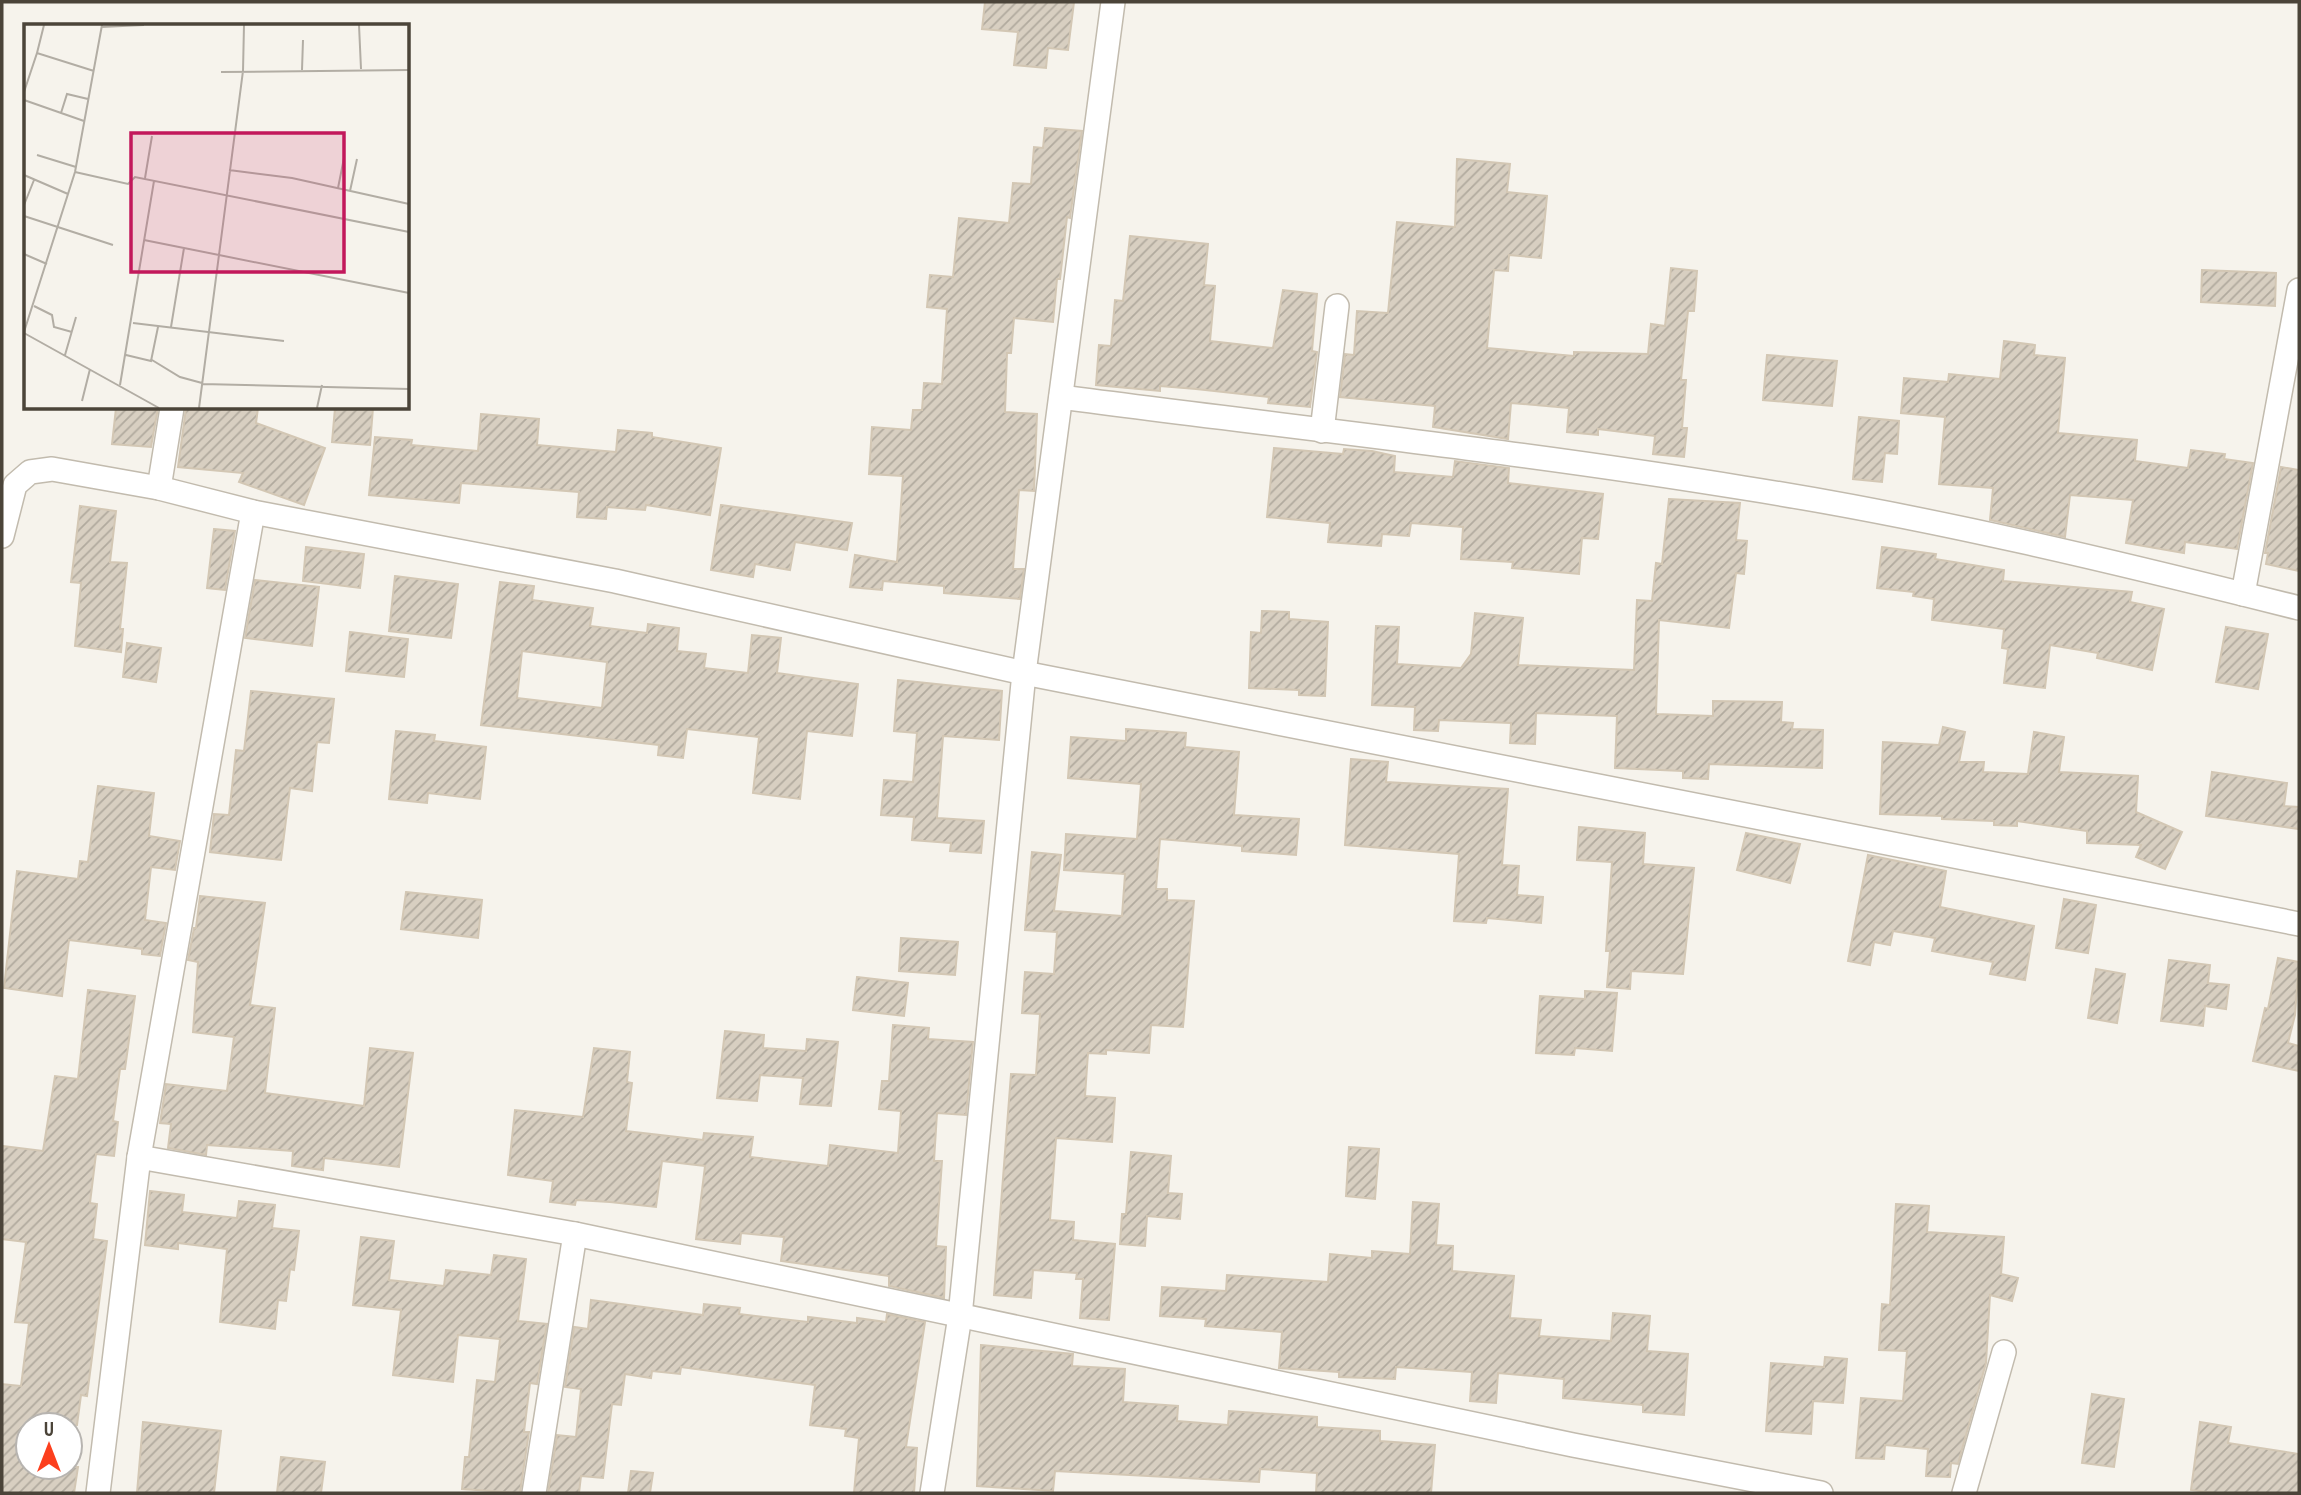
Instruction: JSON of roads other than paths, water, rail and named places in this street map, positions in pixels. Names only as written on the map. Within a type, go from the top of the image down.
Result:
[{"type":"street","points":[[932,1493],[960,1315],[1024,673],[1113,2]]},
{"type":"street","points":[[2243,594],[2299,290]]},
{"type":"street","points":[[1322,431],[1337,306]]},
{"type":"street","points":[[1061,397],[1746,488],[2003,538],[2299,608]]},
{"type":"street","points":[[159,488],[172,410]]},
{"type":"street","points":[[2,536],[15,485],[39,469],[52,469],[159,488],[253,512],[615,581],[1024,673],[2299,925]]},
{"type":"street","points":[[98,1493],[139,1157],[253,512]]},
{"type":"street","points":[[139,1157],[575,1234],[1559,1442],[1821,1493]]},
{"type":"street","points":[[534,1493],[575,1234]]},
{"type":"street","points":[[1964,1493],[2004,1352]]}]
